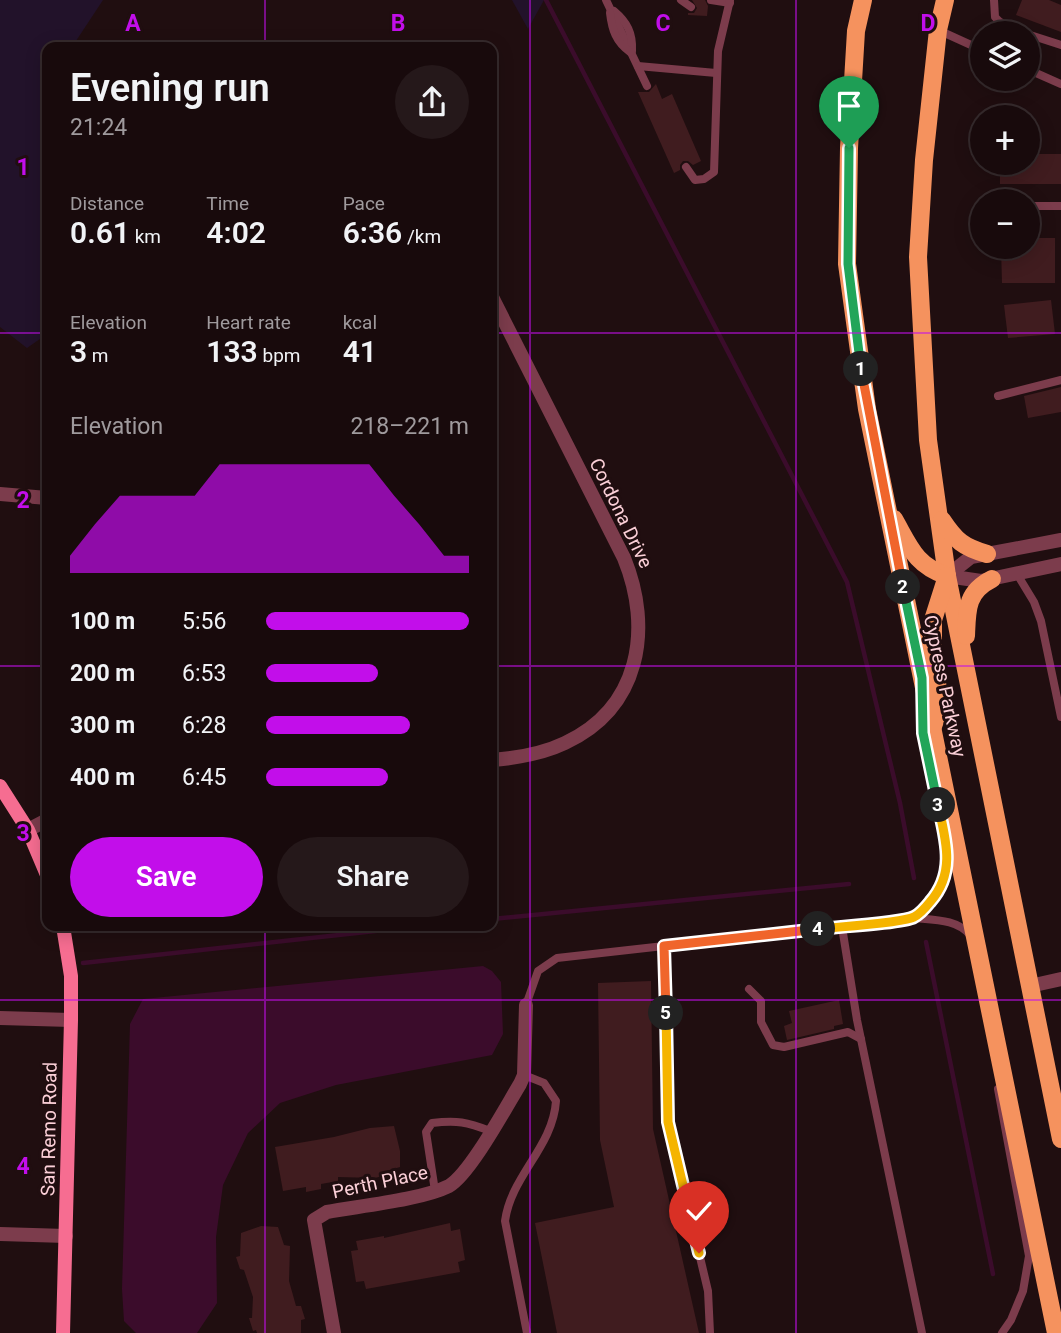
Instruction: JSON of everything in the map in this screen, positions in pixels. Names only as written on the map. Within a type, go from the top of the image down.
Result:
[{"type":"main road","name":"Cypress Parkway","points":[[863,0],[856,31],[850,122],[848,264],[867,409],[1056,1333]]},
{"type":"main road","name":"Cypress Parkway","points":[[945,0],[938,30],[924,160],[918,257],[928,440],[947,576],[1061,1139]]},
{"type":"main road","points":[[887,507],[917,559],[930,570],[947,576],[933,620],[933,649],[940,707],[932,729]]},
{"type":"main road","points":[[939,515],[955,539],[970,549],[987,554]]},
{"type":"main road","points":[[964,657],[970,599],[980,585],[992,579]]},
{"type":"street","name":"Cordona Drive","points":[[497,307],[624,558],[637,597],[640,630],[637,651],[624,687],[596,723],[581,735],[551,749],[497,760]]},
{"type":"street","points":[[0,494],[42,498]]},
{"type":"street","points":[[947,576],[971,557],[1061,540]]},
{"type":"street","points":[[947,576],[981,581],[1061,564]]},
{"type":"street","points":[[0,786],[28,830],[42,863]]},
{"type":"street","points":[[28,830],[42,823]]},
{"type":"street","name":"San Remo Road","points":[[63,1333],[71,1020],[71,976],[64,931]]},
{"type":"street","points":[[1030,986],[1061,979]]},
{"type":"street","name":"Perth Place","points":[[334,1333],[314,1220],[327,1212],[435,1191],[451,1185],[467,1167],[524,1075],[526,1004]]},
{"type":"street","points":[[0,1017],[71,1020]]},
{"type":"street","points":[[0,1234],[65,1236]]},
{"type":"lane","points":[[681,0],[691,7]]},
{"type":"lane","points":[[994,0],[995,17],[999,21]]},
{"type":"lane","points":[[685,167],[695,180],[704,179],[714,172],[720,2]]},
{"type":"lane","points":[[608,3],[647,86]]},
{"type":"lane","points":[[938,30],[970,45]]},
{"type":"lane","points":[[1040,38],[1061,45]]},
{"type":"lane","points":[[638,66],[716,73]]},
{"type":"lane","points":[[1040,75],[1061,84]]},
{"type":"lane","points":[[1040,206],[1061,206]]},
{"type":"lane","points":[[998,396],[1061,380]]},
{"type":"lane","points":[[1017,574],[1034,602],[1041,621],[1061,718]]},
{"type":"lane","points":[[913,918],[939,891],[947,871],[947,844],[923,733],[922,678]]},
{"type":"lane","points":[[526,1004],[538,971],[556,958],[913,918],[952,923],[968,931],[975,941]]},
{"type":"lane","points":[[842,927],[922,1333]]},
{"type":"lane","points":[[664,946],[668,1122],[708,1291],[710,1333]]},
{"type":"lane","points":[[749,989],[761,1001],[761,1022],[772,1045],[784,1046],[848,1032],[862,1039]]},
{"type":"lane","points":[[998,1051],[995,1077],[1029,1256],[1023,1290],[1011,1320],[1002,1333]]},
{"type":"lane","points":[[524,1075],[544,1083],[555,1101],[551,1126],[519,1179],[507,1208],[506,1236],[527,1333]]},
{"type":"lane","points":[[435,1191],[426,1132],[432,1123],[455,1120],[490,1131]]},
{"type":"shaded area","points":[[0,0],[103,0],[75,42],[42,42],[42,338],[27,348],[0,327]]},
{"type":"shaded area","points":[[512,0],[544,0],[528,29]]},
{"type":"shaded area","points":[[483,966],[492,971],[501,982],[503,1034],[492,1055],[336,1085],[280,1103],[248,1133],[223,1185],[216,1237],[217,1303],[197,1333],[136,1333],[124,1321],[122,1289],[130,1024],[143,999]]},
{"type":"building","points":[[692,0],[705,0],[708,6],[707,16],[688,15],[694,13],[697,8]]},
{"type":"building","points":[[1022,0],[1049,0],[1061,5],[1061,32],[1040,24],[1040,21],[1016,15]]},
{"type":"building","points":[[656,84],[662,99],[672,94],[701,161],[693,165],[683,161],[680,170],[674,173],[638,92],[649,92]]},
{"type":"building","points":[[1040,154],[1061,154],[1061,184],[1000,184],[1000,175],[1040,175]]},
{"type":"building","points":[[1040,238],[1055,238],[1055,283],[1002,283],[1001,259],[1040,259]]},
{"type":"building","points":[[1051,300],[1055,334],[1008,338],[1004,305]]},
{"type":"building","points":[[1061,387],[1061,412],[1028,418],[1024,396]]},
{"type":"building","points":[[651,981],[653,1129],[699,1333],[557,1333],[535,1223],[614,1207],[600,1140],[598,983]]},
{"type":"building","points":[[839,1000],[843,1024],[834,1026],[834,1029],[787,1040],[784,1026],[792,1023],[789,1011]]},
{"type":"building","points":[[394,1126],[400,1151],[400,1167],[383,1172],[382,1176],[375,1178],[338,1177],[338,1181],[321,1184],[321,1189],[306,1192],[306,1187],[283,1191],[275,1147],[370,1128]]},
{"type":"building","points":[[450,1223],[451,1231],[460,1229],[465,1260],[458,1262],[460,1272],[366,1289],[364,1281],[356,1282],[351,1251],[358,1250],[356,1241],[384,1238]]},
{"type":"building","points":[[261,1226],[278,1227],[284,1245],[290,1246],[289,1281],[296,1306],[301,1306],[305,1319],[301,1320],[301,1333],[253,1331],[249,1318],[252,1318],[253,1297],[244,1270],[240,1269],[236,1257],[240,1256],[241,1233]]},
{"type":"waterway","points":[[546,0],[847,582],[900,803],[914,878]]},
{"type":"waterway","points":[[497,919],[849,884]]},
{"type":"waterway","points":[[83,963],[375,931]]},
{"type":"waterway","points":[[926,942],[993,1274]]},
{"type":"route","points":[[699,1253],[668,1122],[664,946],[913,918],[939,891],[947,871],[947,844],[923,733],[922,678],[859,358],[848,264],[849,148]]}]
